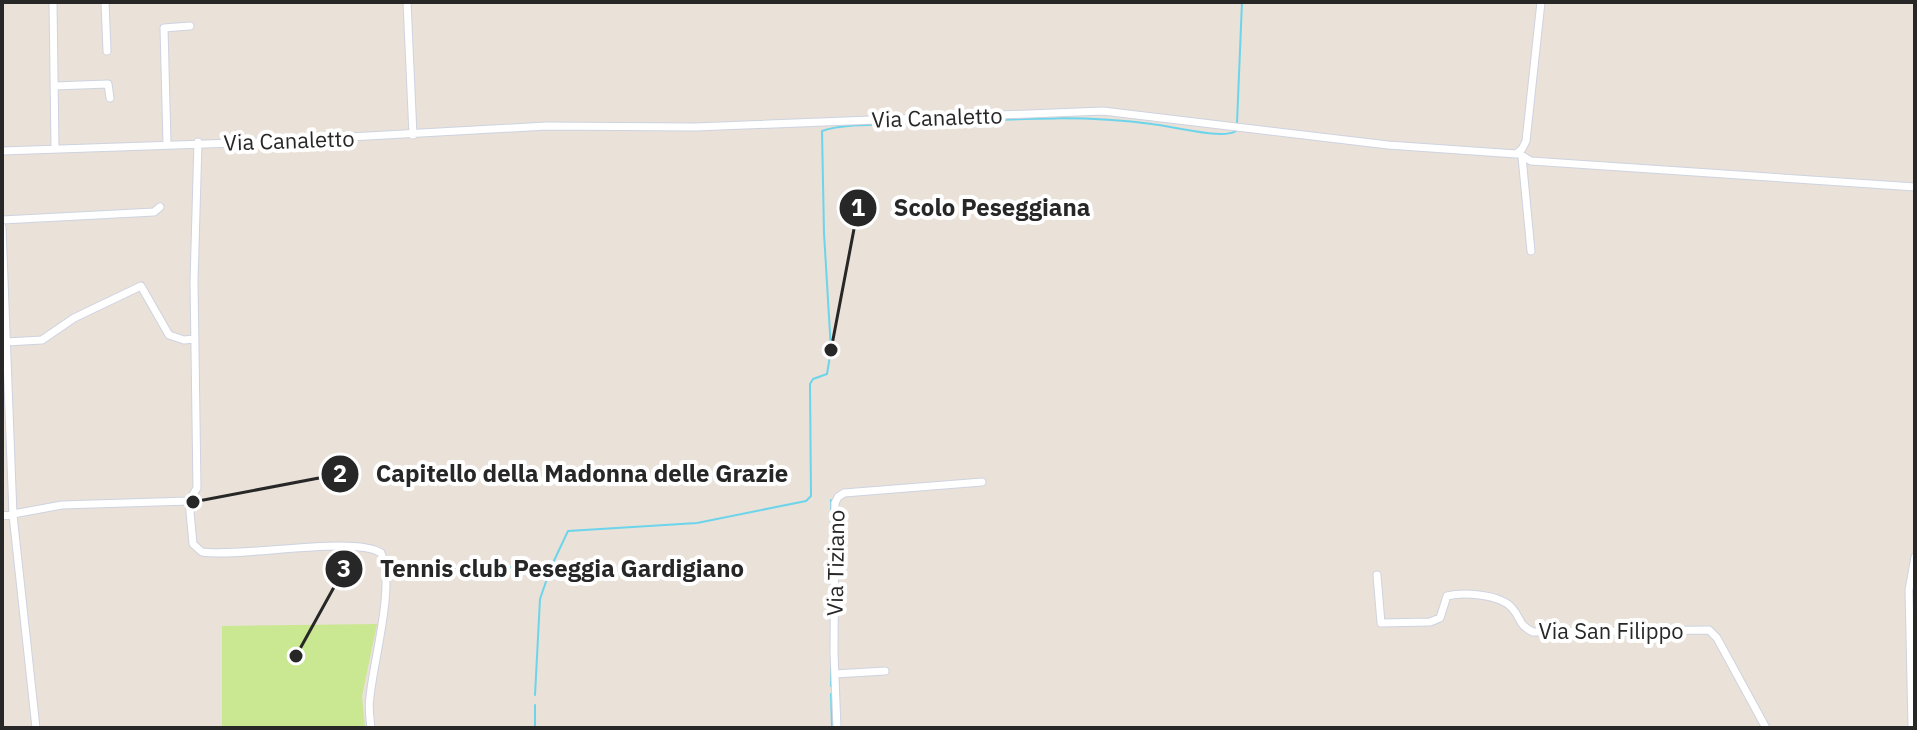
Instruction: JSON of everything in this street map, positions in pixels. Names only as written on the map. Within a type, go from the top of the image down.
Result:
[{"type":"street","points":[[53,2],[55,148]]},
{"type":"street","points":[[105,2],[107,51]]},
{"type":"street","points":[[407,2],[413,135]]},
{"type":"street","points":[[1531,251],[1520,155],[1526,141],[1541,2]]},
{"type":"street","points":[[167,144],[164,28],[190,26]]},
{"type":"street","points":[[54,86],[108,84],[110,98]]},
{"type":"street","name":"Via Canaletto","points":[[2,151],[413,135],[546,126],[695,127],[1103,111],[1388,145],[1520,155],[1531,161],[1915,187]]},
{"type":"street","name":"Via Canaletto","points":[[198,142],[195,339],[197,488],[189,501],[192,539],[202,552],[324,547],[370,548],[381,553],[385,563],[386,585],[369,702],[371,728]]},
{"type":"street","points":[[2,220],[154,212],[160,207]]},
{"type":"street","points":[[2,227],[6,436],[36,728]]},
{"type":"street","points":[[6,342],[42,340],[74,318],[141,286],[169,335],[184,340],[195,339]]},
{"type":"street","name":"Via Tiziano","points":[[837,728],[835,503],[838,497],[844,493],[982,482]]},
{"type":"street","points":[[2,516],[62,505],[189,501]]},
{"type":"street","points":[[1912,728],[1909,590],[1915,557]]},
{"type":"street","name":"Via San Filippo","points":[[1377,575],[1381,623],[1430,622],[1440,618],[1447,596],[1459,593],[1497,599],[1511,606],[1522,627],[1533,632],[1709,630],[1717,638],[1766,728]]},
{"type":"street","points":[[835,674],[885,671]]},
{"type":"green space","points":[[377,624],[362,696],[365,728],[222,728],[222,626]]},
{"type":"waterway","points":[[1237,123],[1242,2]]},
{"type":"waterway","points":[[391,569],[551,567],[568,531],[697,523],[806,501],[811,496],[810,384],[813,379],[827,374],[831,350],[822,131],[864,125],[1061,118],[1152,124],[1220,134],[1236,131]]},
{"type":"waterway","points":[[831,500],[831,625]]},
{"type":"waterway","points":[[535,695],[540,599],[551,567]]},
{"type":"waterway","points":[[1914,583],[1915,622]]},
{"type":"waterway","points":[[831,656],[831,686]]},
{"type":"waterway","points":[[831,694],[832,728]]},
{"type":"waterway","points":[[535,705],[535,728]]},
{"type":"place","name":"Scolo Peseggiana","points":[[831,350]]},
{"type":"place","name":"Capitello della Madonna delle Grazie","points":[[193,502]]},
{"type":"place","name":"Tennis club Peseggia Gardigiano","points":[[296,656]]}]
